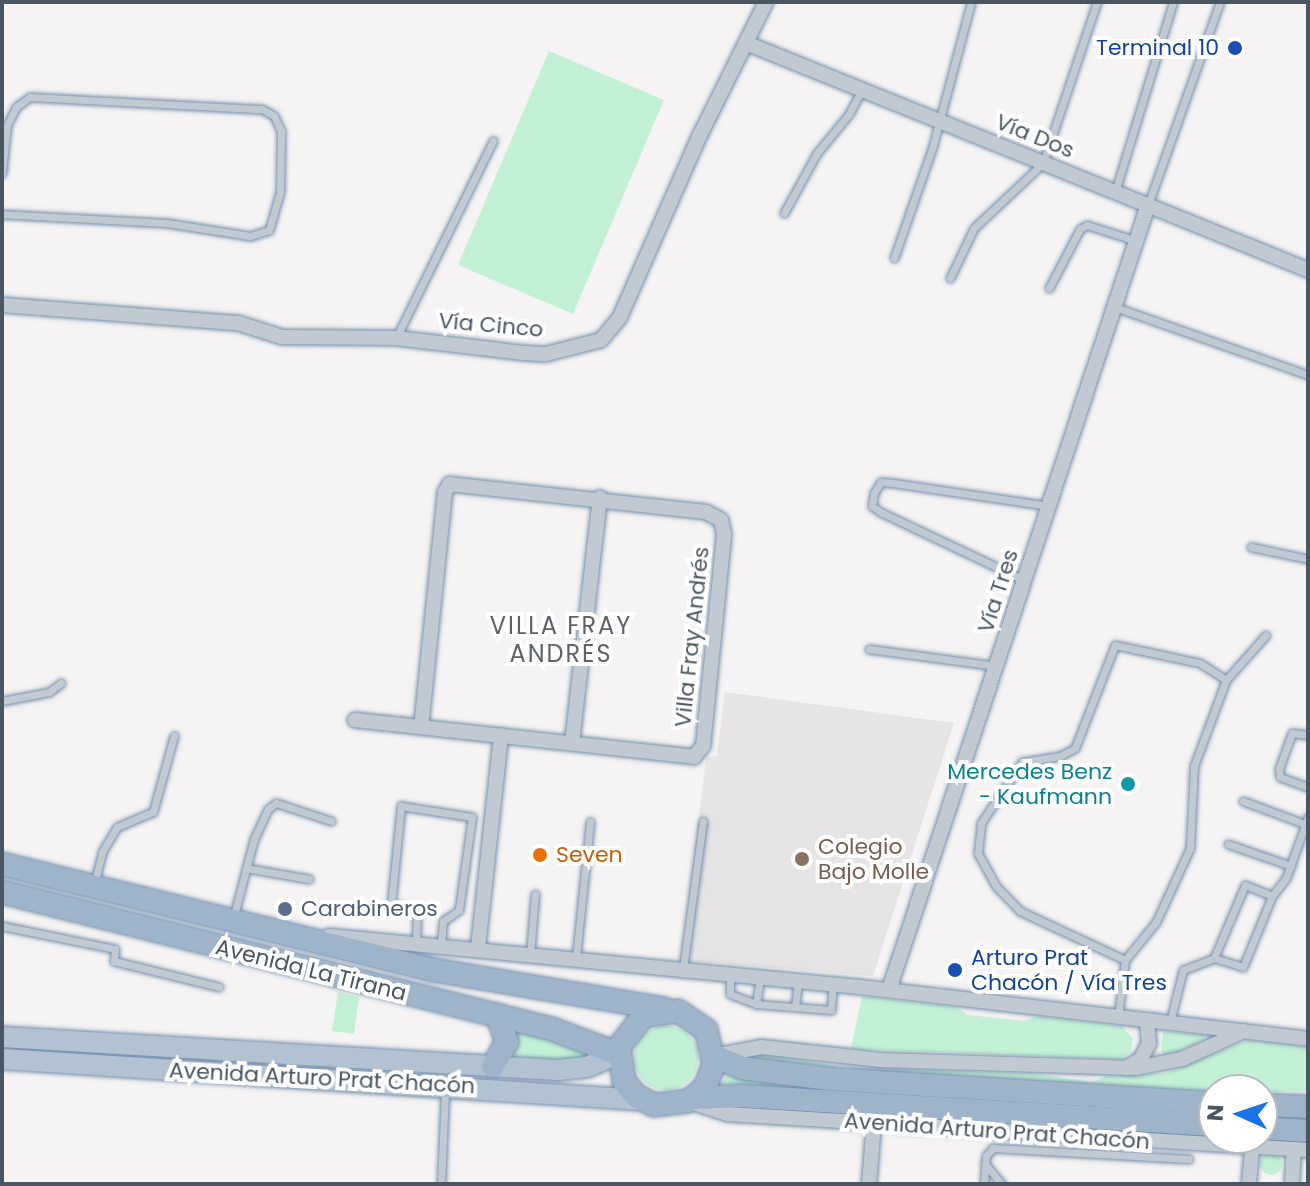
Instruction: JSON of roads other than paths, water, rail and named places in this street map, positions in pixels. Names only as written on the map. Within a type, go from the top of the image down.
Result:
[{"type":"highway","name":"Avenida La Tirana","points":[[2,864],[434,970],[665,1009]]},
{"type":"highway","name":"Avenida La Tirana","points":[[2,892],[563,1032],[618,1054]]},
{"type":"highway","points":[[642,1100],[624,1081],[618,1054],[636,1020],[665,1009],[696,1020],[709,1036],[714,1056],[709,1080],[690,1100]]},
{"type":"highway","points":[[493,1066],[507,1042],[497,1015]]},
{"type":"highway","name":"Avenida Arturo Prat Chacón","points":[[714,1056],[752,1070],[854,1082],[1198,1102]]},
{"type":"highway","name":"Avenida Arturo Prat Chacón","points":[[642,1100],[668,1106],[690,1100],[741,1096],[1198,1124]]},
{"type":"highway","points":[[1278,1106],[1308,1107]]},
{"type":"highway","name":"Avenida Arturo Prat Chacón","points":[[1278,1135],[1308,1131]]},
{"type":"main road","name":"Avenida Arturo Prat Chacón","points":[[2,1037],[573,1070],[618,1054]]},
{"type":"main road","name":"Avenida Arturo Prat Chacón","points":[[2,1059],[446,1085],[642,1100]]},
{"type":"street","name":"Vía Cinco","points":[[2,305],[238,323],[282,337],[396,338],[546,354],[601,340],[620,317],[766,2]]},
{"type":"street","name":"Vía Dos","points":[[746,43],[1308,270]]},
{"type":"street","name":"Vía Tres","points":[[889,990],[1148,205]]},
{"type":"street","name":"Villa Fray Andrés","points":[[355,720],[689,757],[703,746],[723,524],[711,513],[600,498],[460,481],[447,488],[421,727]]},
{"type":"street","points":[[572,743],[600,498]]},
{"type":"street","points":[[478,948],[501,735]]},
{"type":"street","name":"Avenida La Tirana","points":[[281,934],[416,942],[889,990]]},
{"type":"street","points":[[889,990],[1308,1039]]},
{"type":"street","points":[[1124,1069],[1145,1053],[1147,1020]]},
{"type":"street","points":[[714,1056],[761,1047],[845,1058],[1124,1069],[1182,1059],[1244,1031]]},
{"type":"street","name":"Avenida Arturo Prat Chacón","points":[[690,1100],[719,1113],[874,1123],[1198,1135]]},
{"type":"street","points":[[869,1184],[874,1123]]},
{"type":"street","name":"Avenida Arturo Prat Chacón","points":[[1278,1143],[1301,1149]]},
{"type":"street","points":[[1292,1184],[1301,1149]]},
{"type":"street","points":[[1249,1184],[1254,1154]]},
{"type":"lane","points":[[894,258],[938,121],[971,2]]},
{"type":"lane","points":[[950,278],[974,228],[1043,163],[1097,2]]},
{"type":"lane","points":[[1115,192],[1173,2]]},
{"type":"lane","points":[[1148,205],[1220,2]]},
{"type":"lane","points":[[784,213],[817,153],[849,114],[862,90]]},
{"type":"lane","points":[[2,173],[7,125],[16,107],[30,97],[262,109],[274,116],[281,131],[280,192],[269,230],[239,235],[167,223],[2,214]]},
{"type":"lane","points":[[396,338],[493,141]]},
{"type":"lane","points":[[1049,288],[1080,229],[1087,225],[1137,241]]},
{"type":"lane","points":[[1115,307],[1308,375]]},
{"type":"lane","points":[[1025,581],[882,513],[872,506],[874,493],[881,482],[1049,506]]},
{"type":"lane","points":[[1251,547],[1308,559]]},
{"type":"lane","points":[[1118,1017],[1125,960],[1156,922],[1190,848],[1194,766],[1226,680],[1266,635]]},
{"type":"lane","points":[[1125,960],[1020,911],[996,886],[978,853],[981,823],[1022,762],[1060,756],[1075,748],[1115,645],[1200,663],[1226,680]]},
{"type":"lane","points":[[869,649],[997,666]]},
{"type":"lane","points":[[2,701],[49,692],[61,683]]},
{"type":"lane","points":[[1308,735],[1292,733],[1279,769],[1280,777],[1308,787]]},
{"type":"lane","points":[[94,887],[102,852],[117,827],[153,812],[174,736]]},
{"type":"lane","points":[[1170,1023],[1183,970],[1214,958],[1243,967],[1272,896],[1291,866],[1307,821],[1243,801]]},
{"type":"lane","points":[[232,921],[254,839],[276,803],[331,821]]},
{"type":"lane","points":[[416,942],[417,910],[391,905],[401,806],[472,817],[459,910],[443,921],[441,945]]},
{"type":"lane","points":[[683,969],[703,821]]},
{"type":"lane","points":[[576,958],[590,822]]},
{"type":"lane","points":[[1228,844],[1291,866]]},
{"type":"lane","points":[[246,868],[309,879]]},
{"type":"lane","points":[[1214,958],[1245,885],[1272,896]]},
{"type":"lane","points":[[530,954],[535,894]]},
{"type":"lane","points":[[2,926],[115,949],[114,961],[219,987]]},
{"type":"lane","points":[[730,974],[730,994],[756,1004],[831,1010],[833,984]]},
{"type":"lane","points":[[756,1004],[760,977]]},
{"type":"lane","points":[[795,1007],[798,981]]},
{"type":"lane","points":[[441,1184],[446,1085]]},
{"type":"lane","points":[[984,1184],[985,1164],[993,1148],[1189,1159]]},
{"type":"lane","points":[[985,1164],[1002,1184]]},
{"type":"place","name":"Terminal 10","points":[[1235,48]]},
{"type":"place","name":"Mercedes Benz - Kaufmann","points":[[1128,784]]},
{"type":"place","name":"Seven","points":[[540,855]]},
{"type":"place","name":"Colegio Bajo Molle","points":[[802,859]]},
{"type":"place","name":"Carabineros","points":[[285,909]]},
{"type":"place","name":"Arturo Prat Chacón / Vía Tres","points":[[955,970]]},
{"type":"district","name":"VILLA FRAY ANDRÉS","points":[[561,640]]}]
